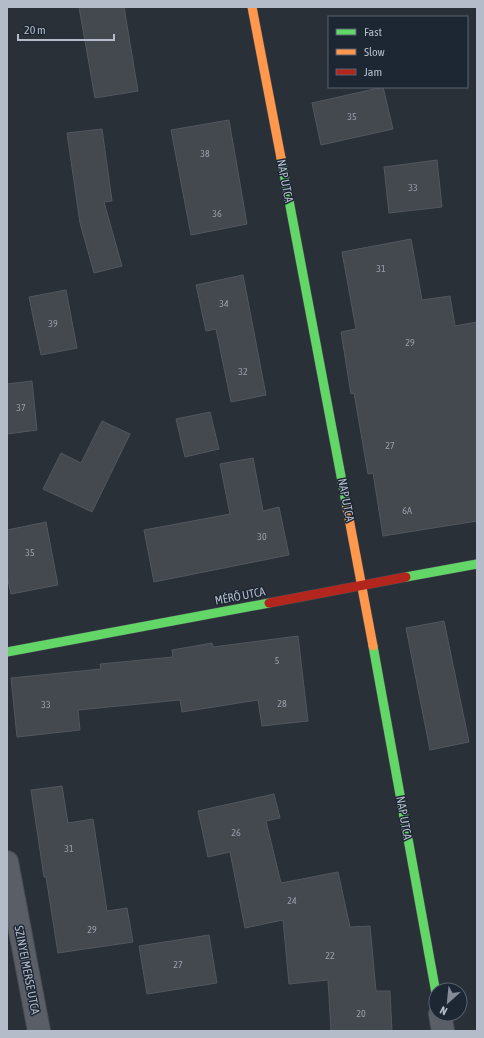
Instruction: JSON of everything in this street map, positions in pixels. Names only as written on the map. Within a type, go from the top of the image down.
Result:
[{"type":"street","name":"NAP UTCA","points":[[252,7],[362,585],[434,982]]},
{"type":"street","name":"MÉRŐ UTCA","points":[[7,652],[477,564]]},
{"type":"street","name":"SZINYEI MERSE UTCA","points":[[7,862],[39,1031]]},
{"type":"building","points":[[79,7],[124,7],[138,91],[95,98]]},
{"type":"building","points":[[383,88],[393,129],[321,145],[312,103]]},
{"type":"building","points":[[229,120],[247,224],[191,235],[171,130]]},
{"type":"building","points":[[102,129],[112,201],[104,202],[122,266],[94,273],[80,223],[67,133]]},
{"type":"building","points":[[437,160],[442,207],[389,213],[384,167]]},
{"type":"building","points":[[411,239],[422,300],[450,296],[455,326],[477,322],[477,521],[383,536],[373,473],[368,474],[354,393],[351,394],[341,332],[356,329],[342,252]]},
{"type":"building","points":[[243,275],[266,395],[231,402],[216,329],[206,331],[196,285]]},
{"type":"building","points":[[66,290],[77,348],[41,355],[29,297]]},
{"type":"building","points":[[32,381],[37,430],[7,434],[7,384]]},
{"type":"building","points":[[210,412],[219,449],[185,457],[176,419]]},
{"type":"building","points":[[102,421],[130,434],[92,512],[43,489],[61,453],[81,463]]},
{"type":"building","points":[[253,458],[263,511],[279,507],[289,555],[154,582],[144,530],[230,514],[220,464]]},
{"type":"building","points":[[46,522],[58,585],[11,594],[7,575],[7,530]]},
{"type":"building","points":[[444,621],[469,742],[430,750],[406,628]]},
{"type":"building","points":[[298,636],[308,721],[262,726],[258,700],[182,712],[180,700],[78,710],[80,730],[17,737],[11,678],[101,669],[100,664],[173,657],[172,650],[212,643],[213,647]]},
{"type":"building","points":[[62,786],[68,823],[93,819],[107,911],[127,908],[133,942],[58,953],[46,877],[44,877],[31,790]]},
{"type":"building","points":[[274,794],[280,818],[266,821],[281,883],[338,872],[350,927],[370,926],[376,991],[390,991],[392,1031],[331,1031],[328,980],[289,984],[283,920],[245,928],[230,852],[208,857],[198,811]]},
{"type":"building","points":[[209,935],[217,983],[147,994],[139,946]]},
{"type":"traffic: fast","points":[[281,158],[347,508]]},
{"type":"traffic: fast","points":[[406,577],[477,564]]},
{"type":"traffic: fast","points":[[7,652],[269,603]]},
{"type":"traffic: fast","points":[[373,646],[434,982]]},
{"type":"traffic: slow","points":[[252,7],[281,158]]},
{"type":"traffic: slow","points":[[347,508],[373,646]]},
{"type":"traffic: jam","points":[[269,603],[406,577]]}]
